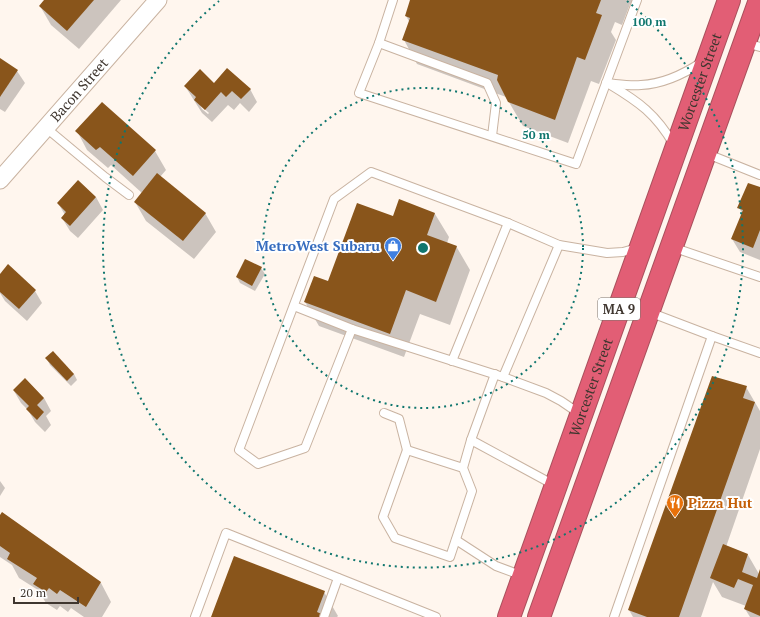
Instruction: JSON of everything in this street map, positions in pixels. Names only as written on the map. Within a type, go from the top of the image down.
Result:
[{"type":"highway","name":"Worcester Street","points":[[509,617],[729,0]]},
{"type":"highway","name":"Worcester Street","points":[[539,617],[705,153],[752,45],[760,0]]},
{"type":"street","name":"Bacon Street","points":[[0,180],[158,0]]},
{"type":"lane","points":[[393,0],[379,43],[359,92],[576,164],[637,0]]},
{"type":"lane","points":[[379,43],[487,82],[496,102],[492,136]]},
{"type":"lane","points":[[606,83],[641,85],[659,82],[694,67],[709,57]]},
{"type":"lane","points":[[606,83],[634,100],[649,112],[663,128],[676,148]]},
{"type":"lane","points":[[45,127],[129,195]]},
{"type":"lane","points":[[705,153],[760,175]]},
{"type":"lane","points":[[352,329],[305,448],[258,464],[239,450],[334,199],[372,172],[508,223],[559,245],[607,253],[623,252],[641,247]]},
{"type":"lane","points":[[452,361],[508,223]]},
{"type":"lane","points":[[503,377],[559,245]]},
{"type":"lane","points":[[672,247],[760,277]]},
{"type":"lane","points":[[294,306],[352,329],[495,374],[546,393],[561,401],[581,415]]},
{"type":"lane","points":[[648,312],[760,353]]},
{"type":"lane","points":[[614,617],[712,336]]},
{"type":"lane","points":[[384,413],[399,419],[407,450],[383,517],[395,538],[450,557],[472,491],[463,468],[471,440],[495,374]]},
{"type":"lane","points":[[471,440],[556,486]]},
{"type":"lane","points":[[407,450],[463,468]]},
{"type":"lane","points":[[195,617],[226,533],[427,615],[436,617]]},
{"type":"lane","points":[[456,540],[496,566],[524,576]]},
{"type":"lane","points":[[324,617],[338,578]]},
{"type":"building","points":[[44,0],[94,0],[67,31],[39,6]]},
{"type":"building","points":[[410,0],[601,0],[596,13],[602,15],[585,60],[577,57],[555,120],[508,102],[497,80],[498,75],[402,40],[410,18],[405,16]]},
{"type":"building","points":[[0,58],[18,70],[0,97]]},
{"type":"building","points":[[227,68],[251,89],[241,99],[232,91],[226,97],[221,92],[205,110],[194,100],[196,97],[184,86],[200,69],[214,83]]},
{"type":"building","points":[[102,102],[156,150],[133,176],[100,147],[96,150],[75,131]]},
{"type":"building","points":[[157,173],[206,213],[183,241],[134,202]]},
{"type":"building","points":[[78,180],[96,197],[70,226],[61,218],[66,212],[57,203]]},
{"type":"building","points":[[748,183],[760,187],[760,230],[753,248],[731,239],[743,210],[737,208]]},
{"type":"building","name":"MetroWest Subaru","points":[[399,199],[435,213],[427,235],[457,246],[436,302],[406,290],[390,334],[304,302],[314,276],[328,281],[357,203],[393,216]]},
{"type":"building","points":[[245,259],[262,267],[252,286],[236,277]]},
{"type":"building","points":[[8,264],[36,290],[19,309],[0,292],[0,274]]},
{"type":"building","points":[[53,351],[74,374],[67,381],[45,358]]},
{"type":"building","points":[[712,376],[747,386],[743,398],[755,402],[679,617],[647,617],[628,610]]},
{"type":"building","points":[[25,378],[44,398],[37,405],[44,412],[37,420],[26,409],[29,406],[13,390]]},
{"type":"building","points":[[2,512],[101,582],[86,607],[60,590],[57,594],[49,588],[46,592],[33,584],[37,578],[7,559],[10,553],[0,546],[0,515]]},
{"type":"building","points":[[723,544],[748,554],[742,572],[757,578],[760,569],[760,616],[744,609],[753,585],[738,579],[734,588],[710,578]]},
{"type":"building","points":[[234,556],[325,591],[317,612],[324,615],[323,617],[211,617]]},
{"type":"place","name":"MetroWest Subaru","points":[[393,261]]},
{"type":"place","name":"Pizza Hut","points":[[675,518]]}]
